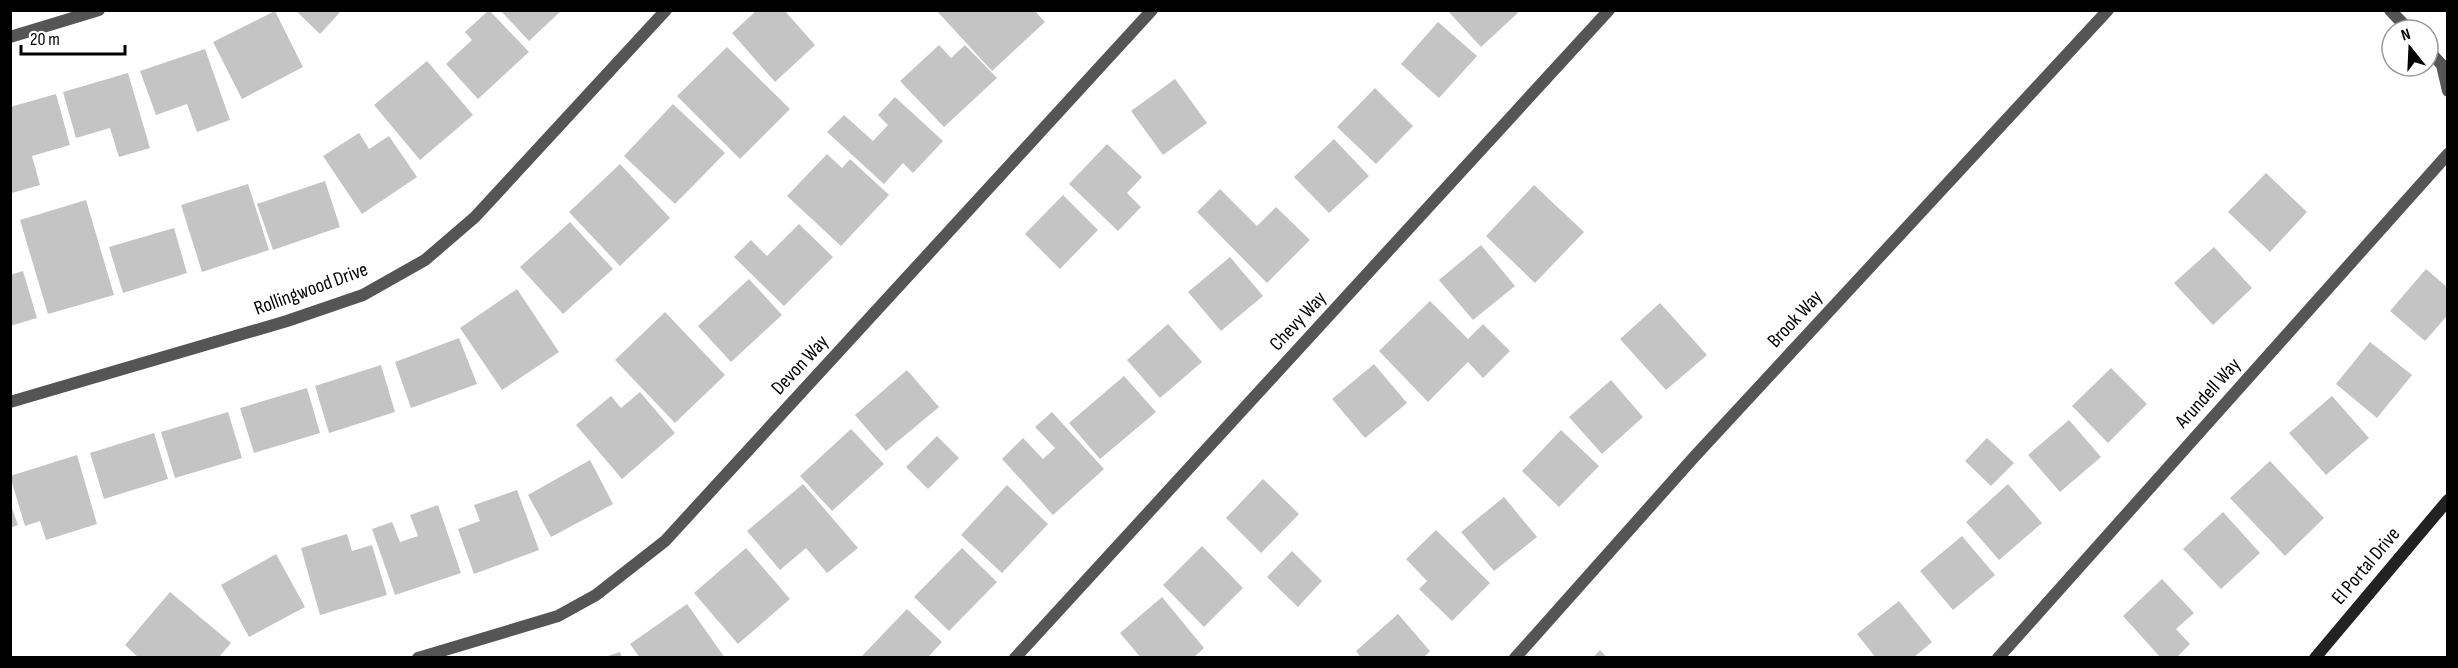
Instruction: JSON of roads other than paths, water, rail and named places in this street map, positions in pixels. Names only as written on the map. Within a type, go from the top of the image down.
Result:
[{"type":"main road","name":"El Portal Drive","points":[[2315,657],[2448,500]]},
{"type":"street","points":[[10,37],[99,10]]},
{"type":"street","name":"Rollingwood Drive","points":[[10,402],[287,321],[352,299],[425,260],[475,217],[666,10]]},
{"type":"street","name":"Devon Way","points":[[418,657],[558,616],[596,595],[665,541],[1152,10]]},
{"type":"street","name":"Chevy Way","points":[[1015,657],[1610,10]]},
{"type":"street","name":"Brook Way","points":[[1515,657],[1695,456],[2108,10]]},
{"type":"street","points":[[2440,63],[2448,91]]},
{"type":"street","name":"Arundell Way","points":[[1998,657],[2448,154]]}]
